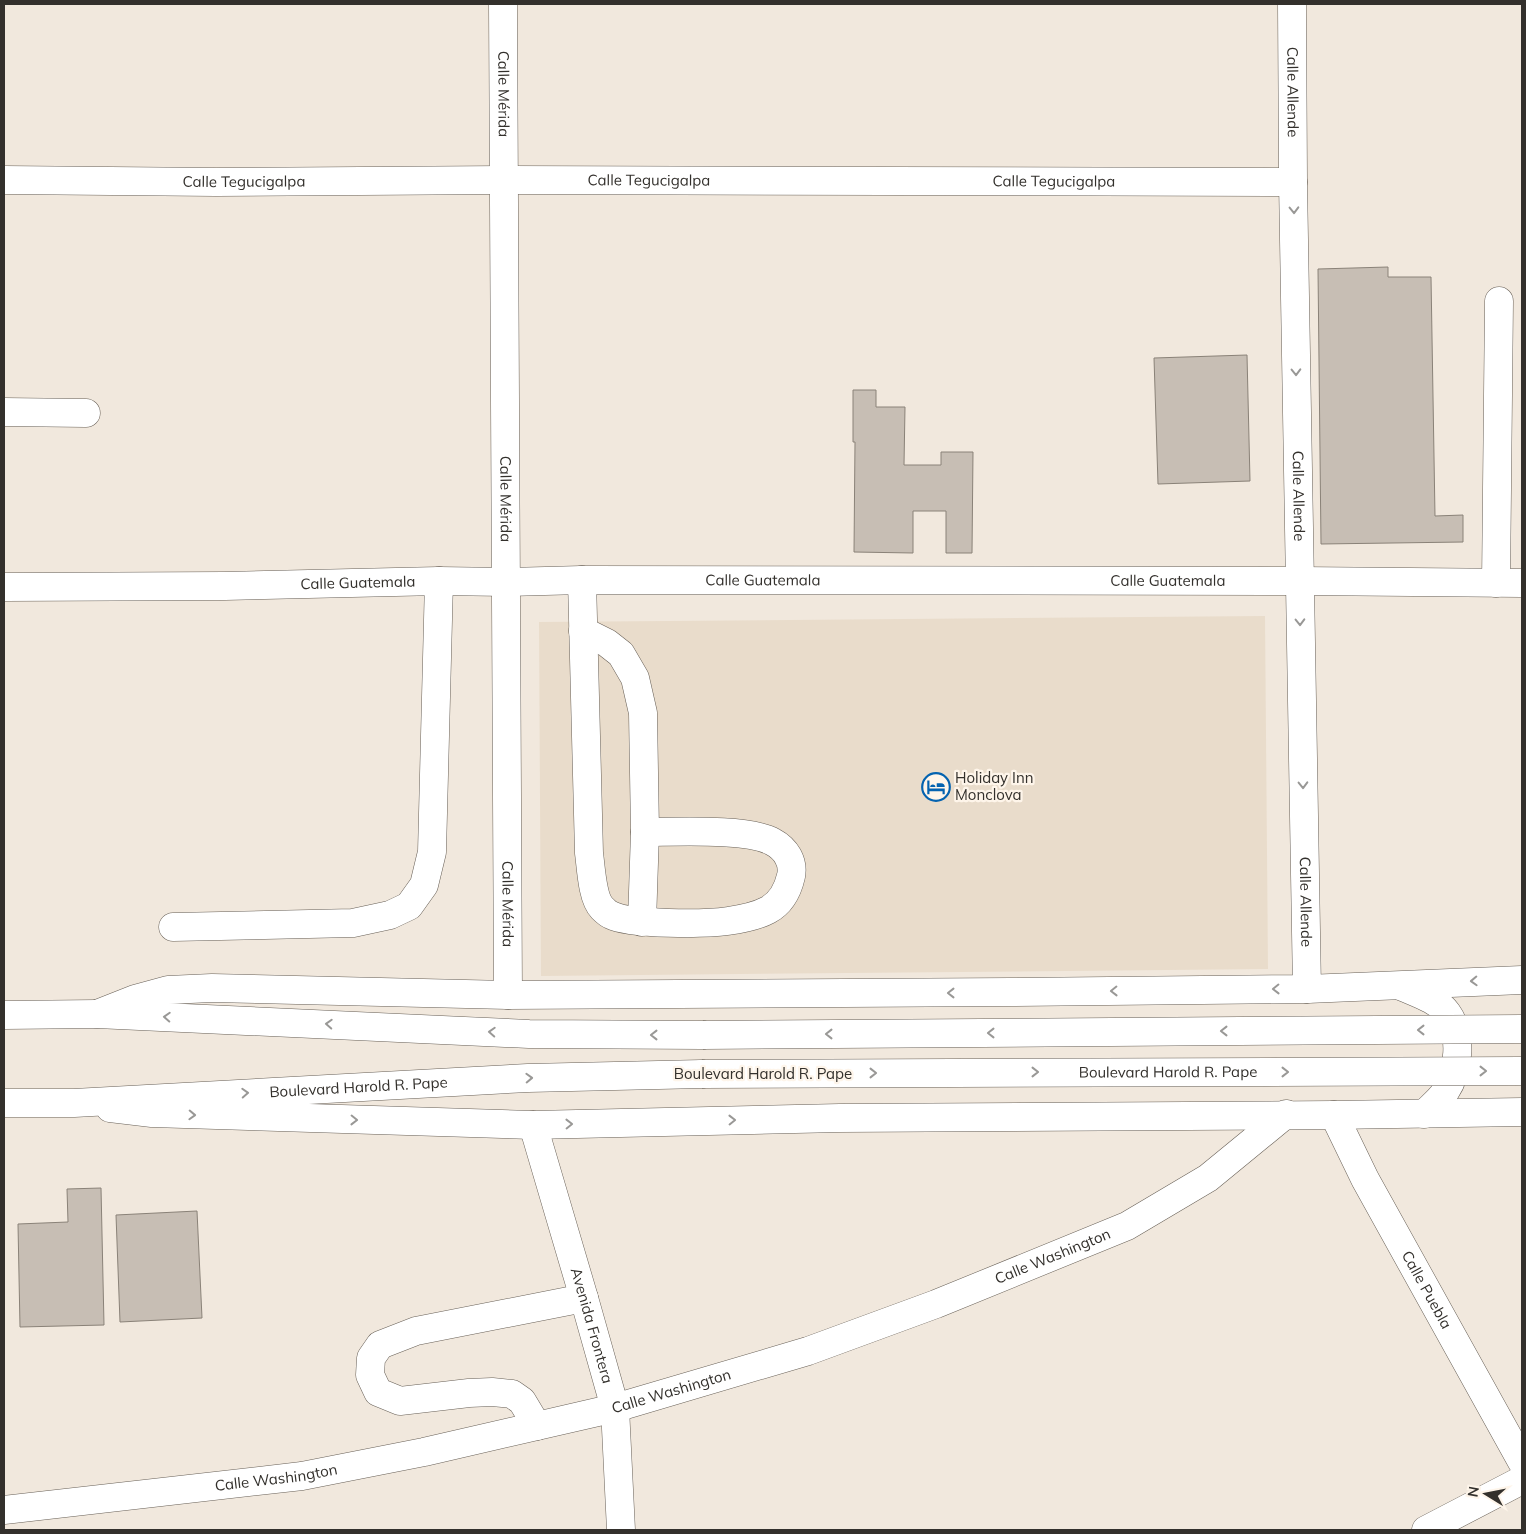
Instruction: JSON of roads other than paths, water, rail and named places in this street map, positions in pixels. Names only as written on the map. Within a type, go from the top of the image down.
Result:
[{"type":"main road","name":"Calle Mérida","points":[[503,4],[508,996]]},
{"type":"main road","name":"Calle Allende","points":[[1292,4],[1307,988]]},
{"type":"main road","name":"Calle Tegucigalpa","points":[[4,180],[206,182],[504,180],[1294,182]]},
{"type":"main road","points":[[1499,301],[1509,583]]},
{"type":"main road","points":[[4,412],[86,413]]},
{"type":"main road","name":"Calle Guatemala","points":[[4,587],[225,586],[438,580],[506,582],[582,580],[1509,583]]},
{"type":"main road","points":[[173,927],[353,923],[390,915],[409,906],[424,885],[432,852],[438,580]]},
{"type":"main road","points":[[582,580],[589,853],[594,888],[600,907],[611,915],[642,922],[728,921],[756,915],[771,909],[788,890],[792,870],[787,853],[772,841],[758,837],[714,832],[645,832]]},
{"type":"main road","points":[[583,631],[607,643],[622,654],[635,678],[643,712],[645,832],[642,922]]},
{"type":"main road","points":[[97,1014],[135,999],[168,990],[212,988],[508,996],[1307,988],[1522,980]]},
{"type":"main road","points":[[1398,984],[1430,999],[1447,1013],[1453,1024],[1458,1042],[1454,1074],[1445,1092],[1424,1114]]},
{"type":"main road","points":[[4,1015],[97,1014],[529,1034],[703,1035],[1522,1029]]},
{"type":"main road","name":"Boulevard Harold R. Pape","points":[[4,1103],[74,1103],[528,1078],[702,1074],[1522,1071]]},
{"type":"main road","points":[[74,1103],[152,1113],[533,1124],[830,1118],[1286,1114],[1424,1114],[1518,1119]]},
{"type":"main road","name":"Calle Washington","points":[[4,1510],[302,1476],[424,1452],[615,1408],[808,1351],[936,1304],[1128,1226],[1208,1178],[1286,1114]]},
{"type":"main road","name":"Calle Puebla","points":[[1334,1115],[1365,1179],[1522,1462]]},
{"type":"main road","name":"Avenida Frontera","points":[[533,1124],[615,1408],[621,1530]]},
{"type":"main road","points":[[536,1426],[522,1401],[512,1394],[492,1392],[469,1393],[400,1401],[378,1392],[370,1376],[371,1358],[380,1345],[416,1330],[584,1298]]},
{"type":"main road","points":[[1426,1530],[1522,1480]]},
{"type":"place","name":"Holiday Inn Monclova","points":[[936,787]]}]
